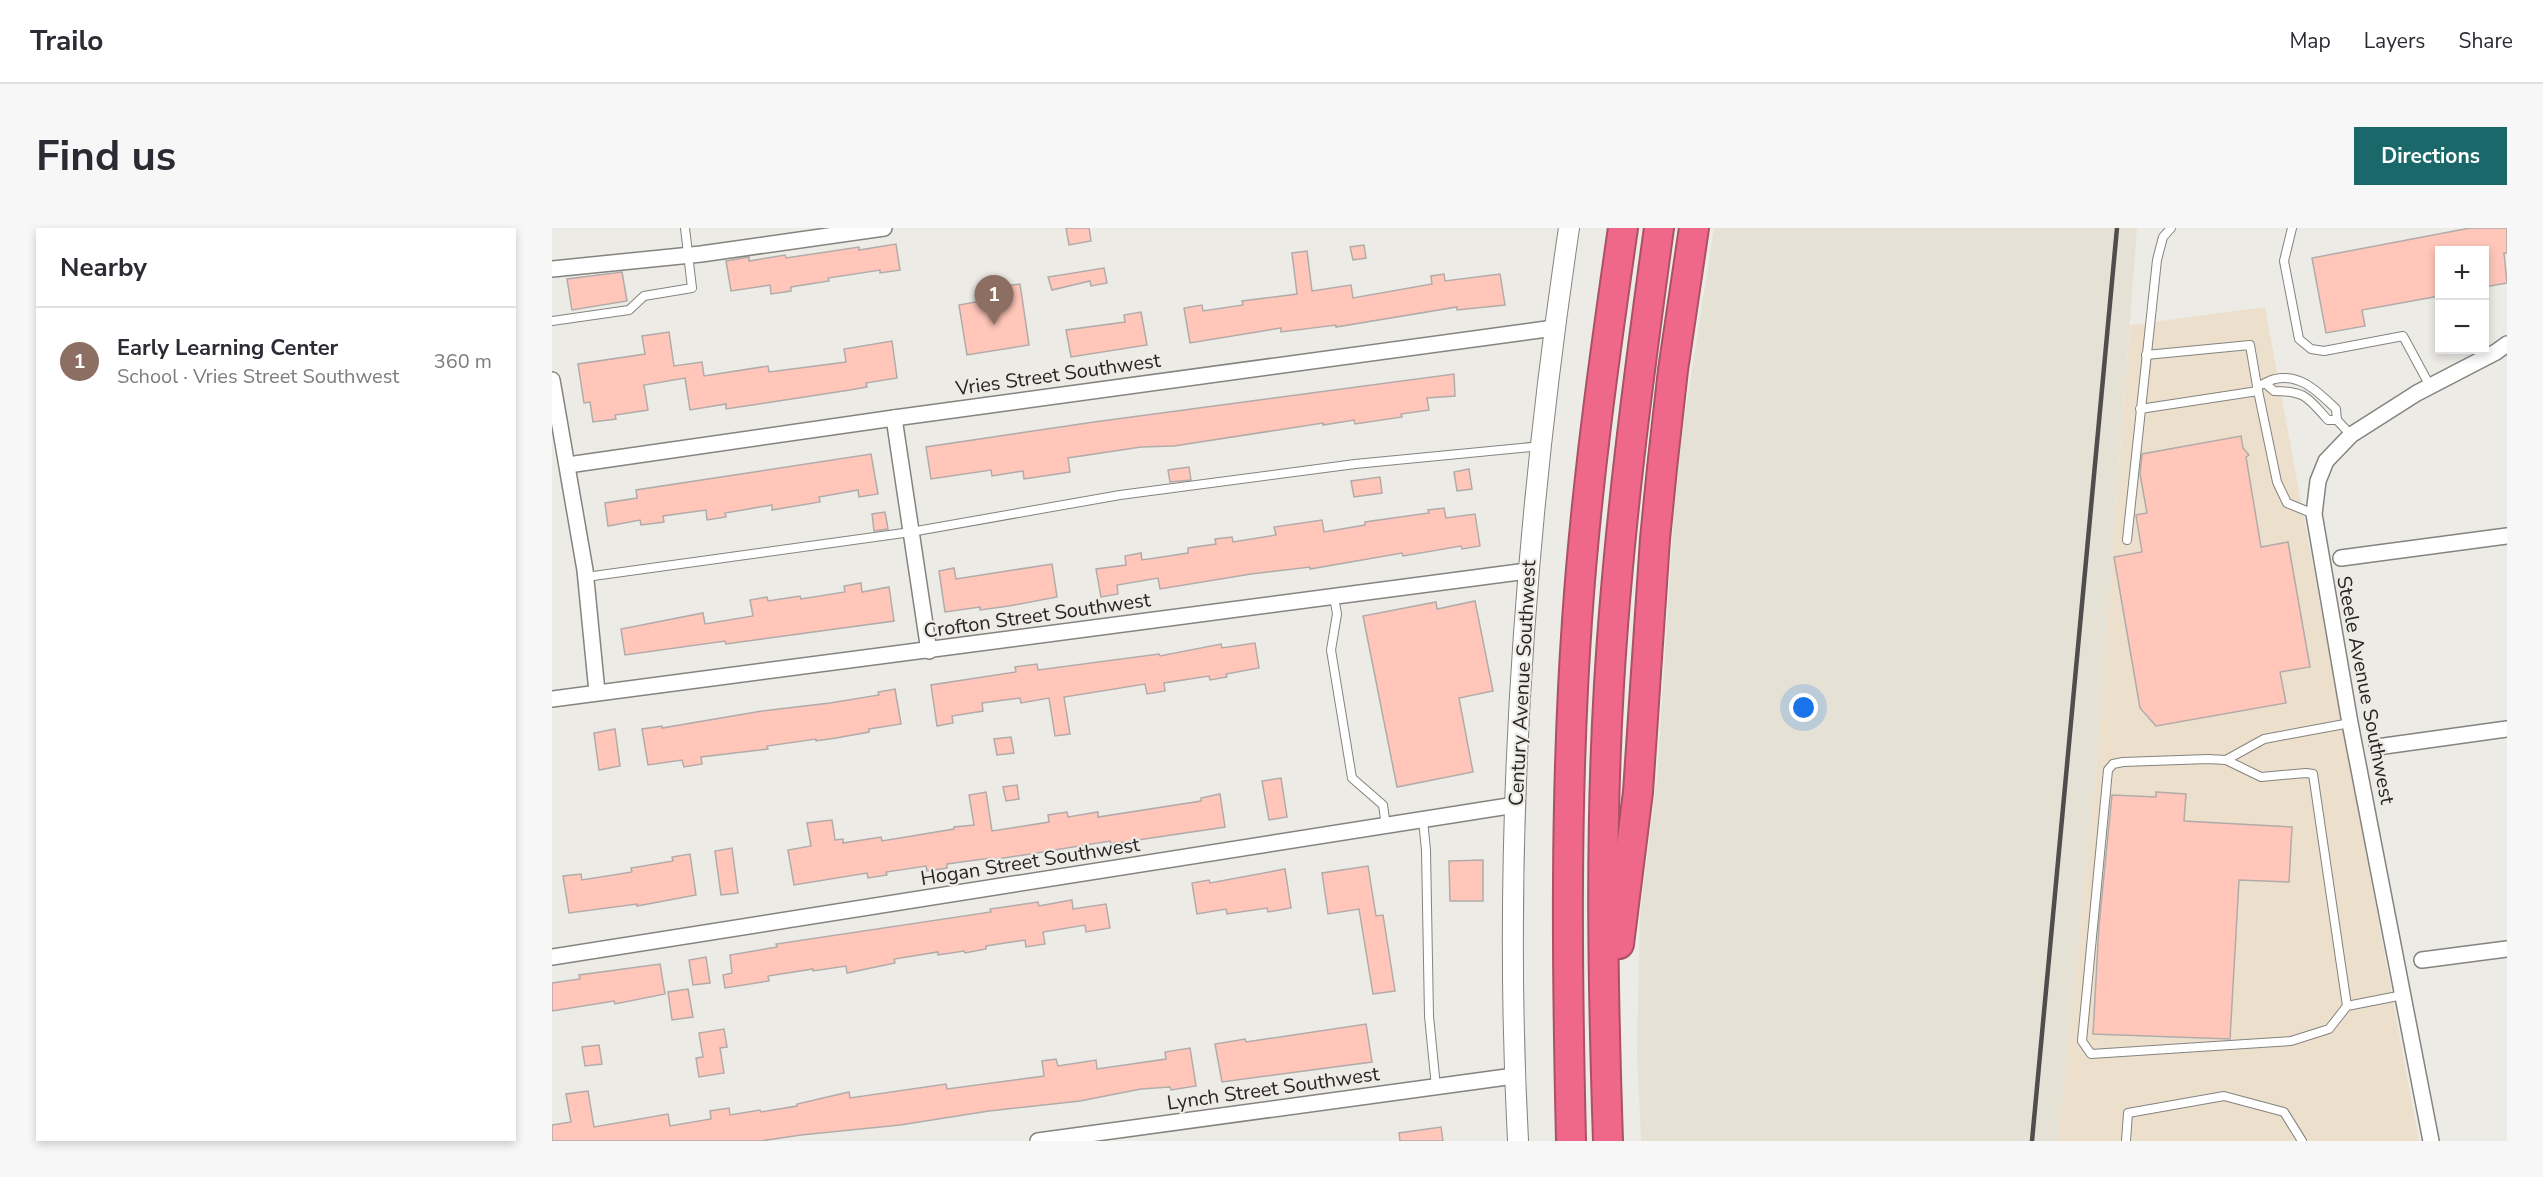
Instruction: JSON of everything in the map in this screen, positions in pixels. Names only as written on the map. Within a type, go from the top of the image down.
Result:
[{"type":"highway","points":[[1571,1141],[1568,860],[1577,621],[1591,469],[1623,228]]},
{"type":"highway","points":[[1608,1141],[1604,858],[1612,630],[1633,425],[1659,228]]},
{"type":"highway","points":[[1606,1068],[1638,792],[1654,539],[1673,370],[1694,228]]},
{"type":"street","points":[[552,269],[688,255],[884,228]]},
{"type":"street","name":"Century Avenue Southwest","points":[[1518,1141],[1513,1012],[1515,805],[1527,571],[1554,328],[1569,228]]},
{"type":"street","name":"Vries Street Southwest","points":[[568,465],[1554,328]]},
{"type":"street","name":"Steele Avenue Southwest","points":[[2431,1141],[2350,723],[2314,514],[2318,482],[2326,461],[2351,435],[2430,386],[2507,344]]},
{"type":"street","points":[[552,380],[586,577],[597,692]]},
{"type":"street","points":[[894,418],[929,651]]},
{"type":"street","points":[[2341,558],[2507,537]]},
{"type":"street","name":"Crofton Street Southwest","points":[[552,699],[1527,571]]},
{"type":"street","points":[[2378,747],[2507,729]]},
{"type":"street","name":"Hogan Street Southwest","points":[[552,957],[1515,805]]},
{"type":"street","points":[[2422,960],[2507,949]]},
{"type":"street","name":"Lynch Street Southwest","points":[[1038,1141],[1514,1076]]},
{"type":"lane","points":[[552,321],[629,310],[644,296],[692,288],[685,228]]},
{"type":"lane","points":[[2127,540],[2157,260],[2163,237],[2171,228]]},
{"type":"lane","points":[[2292,228],[2284,261],[2299,339],[2311,350],[2324,351],[2403,336],[2430,386]]},
{"type":"lane","points":[[2146,354],[2250,345],[2277,482],[2287,503],[2314,514]]},
{"type":"lane","points":[[2140,409],[2257,388],[2273,379],[2291,379],[2306,382],[2336,409],[2337,420],[2351,435]]},
{"type":"lane","points":[[2266,384],[2274,391],[2294,391],[2310,400],[2328,420],[2337,420]]},
{"type":"lane","points":[[586,577],[911,532],[1120,495],[1355,464],[1541,446]]},
{"type":"lane","points":[[1334,597],[1337,614],[1331,650],[1352,777],[1383,805],[1386,826]]},
{"type":"lane","points":[[2226,760],[2264,739],[2350,723]]},
{"type":"lane","points":[[2348,1006],[2313,774],[2261,777],[2226,760],[2113,764],[2108,770],[2082,1041],[2091,1054],[2291,1041],[2329,1029],[2348,1006],[2403,995]]},
{"type":"lane","points":[[1423,820],[1426,850],[1429,1016],[1436,1087]]},
{"type":"lane","points":[[2126,1141],[2128,1113],[2224,1096],[2284,1112],[2301,1141]]},
{"type":"shaded area","points":[[1714,228],[2137,228],[2096,771],[2058,1141],[1641,1141],[1637,1050],[1640,914],[1657,777],[1677,466]]},
{"type":"shaded area","points":[[2265,307],[2419,1141],[2058,1141],[2096,771],[2130,325]]},
{"type":"building","points":[[1066,228],[1089,228],[1091,241],[1069,245]]},
{"type":"building","points":[[2470,228],[2507,228],[2507,253],[2504,253],[2507,283],[2489,286],[2489,246],[2435,246],[2435,297],[2362,310],[2365,326],[2326,333],[2312,258]]},
{"type":"building","points":[[896,244],[900,270],[880,273],[880,270],[828,278],[829,281],[791,287],[791,291],[771,294],[770,285],[731,291],[726,261],[749,257],[749,261],[785,255],[786,258]]},
{"type":"building","points":[[1364,245],[1366,258],[1353,260],[1350,247]]},
{"type":"building","points":[[1307,251],[1312,291],[1351,285],[1353,298],[1432,284],[1431,276],[1444,274],[1445,281],[1500,274],[1505,305],[1457,310],[1457,307],[1336,327],[1336,325],[1281,332],[1281,328],[1190,343],[1184,308],[1202,305],[1203,311],[1243,305],[1242,301],[1297,294],[1292,253]]},
{"type":"building","points":[[1104,268],[1107,283],[1091,286],[1090,281],[1052,290],[1048,277]]},
{"type":"building","points":[[622,272],[627,301],[572,310],[567,279]]},
{"type":"building","points":[[1020,284],[1029,345],[967,355],[959,305],[981,301],[979,290]]},
{"type":"building","points":[[1141,312],[1147,345],[1071,357],[1066,330],[1125,322],[1124,315]]},
{"type":"building","points":[[669,332],[674,366],[702,362],[704,376],[768,366],[769,372],[846,362],[844,349],[892,341],[897,378],[866,383],[867,387],[850,390],[726,409],[726,404],[690,410],[685,378],[644,385],[648,410],[615,415],[616,419],[593,422],[590,402],[584,403],[578,364],[645,354],[642,336]]},
{"type":"building","points":[[1454,374],[1455,396],[1427,398],[1429,410],[1401,414],[1402,417],[1355,424],[1354,420],[1323,425],[1323,423],[1174,446],[1141,447],[1068,458],[1070,472],[1024,479],[1023,471],[992,476],[991,470],[931,479],[926,447]]},
{"type":"building","points":[[2241,436],[2243,448],[2249,455],[2246,457],[2261,547],[2288,542],[2310,667],[2280,672],[2286,703],[2156,726],[2140,708],[2114,557],[2142,552],[2136,515],[2147,513],[2140,474],[2142,454]]},
{"type":"building","points":[[871,454],[878,494],[859,497],[858,490],[819,497],[820,502],[772,510],[772,505],[725,513],[726,517],[707,520],[706,510],[663,516],[664,522],[641,525],[640,520],[608,526],[605,503],[637,498],[636,490]]},
{"type":"building","points":[[1189,467],[1191,480],[1170,482],[1168,470]]},
{"type":"building","points":[[1469,469],[1472,489],[1457,491],[1454,472]]},
{"type":"building","points":[[1380,477],[1382,493],[1354,497],[1351,481]]},
{"type":"building","points":[[1444,508],[1446,518],[1475,514],[1480,546],[1462,549],[1461,546],[1403,556],[1402,553],[1310,569],[1310,567],[1251,574],[1160,589],[1158,578],[1117,585],[1118,594],[1101,597],[1096,569],[1126,565],[1125,556],[1141,553],[1142,560],[1188,553],[1188,548],[1216,544],[1215,539],[1232,537],[1233,542],[1276,535],[1274,527],[1322,520],[1324,532],[1365,525],[1365,522],[1429,513],[1428,510]]},
{"type":"building","points":[[885,512],[888,529],[874,531],[872,514]]},
{"type":"building","points":[[1052,564],[1057,597],[980,610],[980,607],[945,612],[939,571],[954,568],[956,579]]},
{"type":"building","points":[[861,583],[862,592],[889,587],[894,621],[625,655],[621,629],[703,613],[705,624],[753,616],[750,600],[767,597],[768,601],[800,596],[801,599],[845,592],[844,586]]},
{"type":"building","points":[[1475,601],[1493,691],[1459,698],[1473,772],[1397,787],[1363,616],[1436,602],[1437,609]]},
{"type":"building","points":[[1255,643],[1259,668],[1226,674],[1227,677],[1210,680],[1209,676],[1164,683],[1165,691],[1147,694],[1145,684],[1064,697],[1070,734],[1055,736],[1049,698],[1021,703],[1020,698],[982,703],[983,711],[952,716],[953,723],[937,726],[931,685],[1016,672],[1015,667],[1037,664],[1038,670],[1159,654],[1160,656],[1221,644],[1222,648]]},
{"type":"building","points":[[895,689],[901,724],[869,729],[869,732],[836,738],[701,757],[702,764],[684,767],[682,760],[648,765],[642,729],[830,703],[879,695],[878,692]]},
{"type":"building","points":[[615,729],[620,766],[599,770],[594,733]]},
{"type":"building","points":[[1011,737],[1014,753],[997,755],[994,739]]},
{"type":"building","points":[[1281,778],[1287,817],[1269,820],[1262,781]]},
{"type":"building","points":[[1017,785],[1019,799],[1006,801],[1003,787]]},
{"type":"building","points":[[986,792],[992,831],[1049,822],[1048,815],[1067,812],[1068,817],[1098,812],[1098,817],[1201,801],[1201,798],[1220,794],[1225,827],[1111,844],[1110,841],[992,860],[991,858],[947,864],[947,868],[927,871],[926,866],[886,872],[887,875],[868,878],[867,873],[794,885],[788,850],[811,846],[807,823],[832,820],[835,840],[843,839],[843,843],[881,837],[882,841],[954,829],[954,827],[974,825],[969,795]]},
{"type":"building","points":[[2156,792],[2186,794],[2184,821],[2292,827],[2289,882],[2239,880],[2230,1039],[2093,1034],[2099,925],[2112,795],[2156,797]]},
{"type":"building","points":[[732,848],[738,893],[721,895],[715,851]]},
{"type":"building","points":[[690,854],[696,895],[637,906],[637,904],[569,913],[563,876],[581,874],[582,880],[632,872],[631,868],[673,861],[672,857]]},
{"type":"building","points":[[1483,860],[1483,901],[1450,901],[1449,861]]},
{"type":"building","points":[[1368,866],[1376,916],[1383,915],[1395,991],[1373,994],[1359,909],[1328,914],[1322,873]]},
{"type":"building","points":[[1285,869],[1291,908],[1268,912],[1267,908],[1227,914],[1226,909],[1197,914],[1192,883],[1209,880],[1210,883]]},
{"type":"building","points":[[1072,900],[1073,909],[1106,904],[1110,928],[1086,932],[1085,925],[1043,932],[1045,944],[1026,947],[1025,940],[986,946],[986,949],[965,953],[964,951],[938,955],[938,952],[894,959],[895,963],[847,973],[846,966],[813,971],[813,969],[768,976],[769,981],[725,988],[723,975],[732,973],[730,955],[777,947],[776,944],[991,912],[990,909],[1038,902],[1039,906]]},
{"type":"building","points":[[706,957],[710,983],[693,985],[689,960]]},
{"type":"building","points":[[660,964],[665,994],[615,1004],[614,1001],[552,1011],[552,983],[580,979],[579,975]]},
{"type":"building","points":[[688,989],[693,1017],[672,1020],[668,992]]},
{"type":"building","points":[[1366,1024],[1372,1062],[1222,1082],[1215,1044],[1245,1039],[1246,1042]]},
{"type":"building","points":[[724,1029],[727,1047],[720,1048],[724,1073],[699,1077],[696,1058],[703,1057],[699,1033]]},
{"type":"building","points":[[599,1045],[602,1064],[585,1066],[582,1047]]},
{"type":"building","points":[[1190,1048],[1196,1086],[1171,1090],[1170,1087],[1141,1089],[1080,1101],[761,1141],[552,1141],[552,1125],[571,1122],[566,1094],[588,1091],[594,1127],[668,1114],[670,1126],[711,1119],[710,1111],[729,1108],[730,1115],[760,1110],[761,1112],[797,1106],[797,1104],[849,1092],[850,1098],[946,1084],[947,1089],[1044,1076],[1042,1061],[1056,1059],[1058,1066],[1096,1060],[1097,1069],[1166,1059],[1165,1052]]},
{"type":"building","points":[[1441,1127],[1443,1141],[1400,1141],[1399,1133]]},
{"type":"railway","points":[[2032,1141],[2117,228]]},
{"type":"place","name":"Early Learning Center","points":[[994,325]]}]
